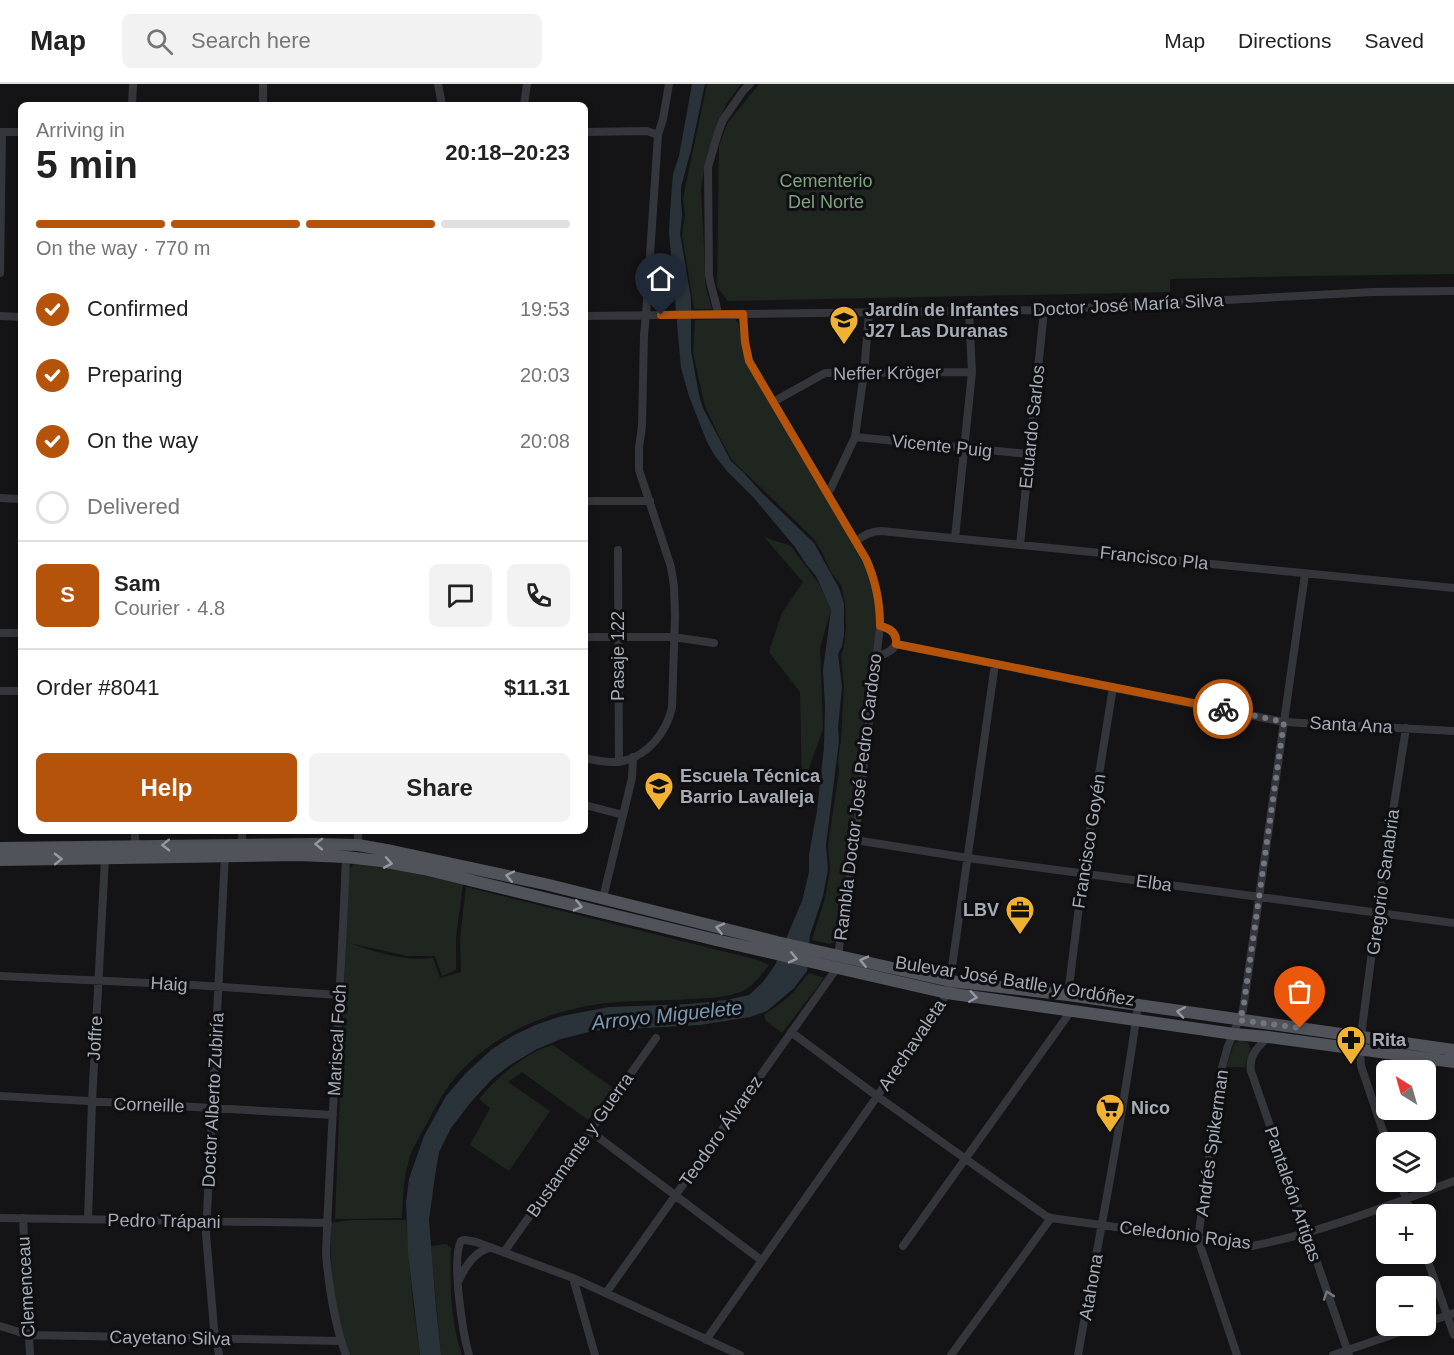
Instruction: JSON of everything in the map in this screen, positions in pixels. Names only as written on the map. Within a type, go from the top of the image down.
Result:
[{"type":"main road","name":"Bulevar José Batlle y Ordóñez","points":[[0,860],[105,858],[225,851],[242,844],[358,845],[603,898],[815,957],[837,968],[1071,1011],[1454,1062]]},
{"type":"main road","name":"Bulevar José Batlle y Ordóñez","points":[[0,848],[135,846],[346,857],[381,861],[775,947]]},
{"type":"main road","name":"Bulevar José Batlle y Ordóñez","points":[[815,957],[838,955],[948,987],[1068,995],[1454,1050]]},
{"type":"street","points":[[132,102],[133,84]]},
{"type":"street","points":[[263,84],[263,102]]},
{"type":"street","points":[[438,84],[441,102]]},
{"type":"street","points":[[524,102],[527,84]]},
{"type":"street","points":[[588,758],[619,762],[644,752],[660,736],[669,720],[672,708],[674,586],[671,567],[639,470],[644,335],[658,135],[669,84]]},
{"type":"street","points":[[718,314],[709,275],[708,167],[723,120],[750,84]]},
{"type":"street","points":[[588,132],[647,131],[658,135]]},
{"type":"street","points":[[0,273],[1,132],[18,132]]},
{"type":"street","name":"Doctor José María Silva","points":[[588,316],[1044,310],[1372,292],[1454,291]]},
{"type":"street","name":"Eduardo Sarlos","points":[[1020,545],[1044,310]]},
{"type":"street","points":[[956,538],[972,372],[969,312]]},
{"type":"street","points":[[828,492],[855,437],[869,313]]},
{"type":"street","name":"Rambla Doctor José Pedro Cardoso","points":[[743,314],[749,361],[866,559],[875,583],[880,609],[880,626],[855,840],[838,955]]},
{"type":"street","points":[[0,316],[18,316]]},
{"type":"street","name":"Neffer Kröger","points":[[773,402],[825,373],[972,372]]},
{"type":"street","name":"Vicente Puig","points":[[855,437],[1029,454]]},
{"type":"street","points":[[0,498],[18,499]]},
{"type":"street","points":[[588,501],[650,501]]},
{"type":"street","name":"Francisco Pla","points":[[856,541],[874,531],[881,531],[1454,588]]},
{"type":"street","name":"Pasaje 122","points":[[618,550],[619,762]]},
{"type":"street","points":[[1234,1034],[1243,1010],[1305,574]]},
{"type":"street","points":[[876,656],[890,652],[897,639],[895,634],[886,627],[880,626]]},
{"type":"street","points":[[0,633],[18,633]]},
{"type":"street","points":[[588,637],[674,637],[714,643]]},
{"type":"street","name":"Santa Ana","points":[[896,644],[1284,722],[1454,731]]},
{"type":"street","name":"Arechavaleta","points":[[706,1340],[942,1004],[948,987],[995,664]]},
{"type":"street","name":"Francisco Goyén","points":[[1068,995],[1083,874],[1113,687]]},
{"type":"street","points":[[0,691],[18,691]]},
{"type":"street","name":"Gregorio Sanabria","points":[[1361,1036],[1377,913],[1406,728]]},
{"type":"street","points":[[603,898],[632,778],[633,758]]},
{"type":"street","points":[[588,806],[623,815]]},
{"type":"street","points":[[135,834],[135,846]]},
{"type":"street","points":[[242,834],[242,844]]},
{"type":"street","points":[[358,834],[358,845]]},
{"type":"street","name":"Elba","points":[[855,840],[1083,874],[1454,923]]},
{"type":"street","name":"Doctor Alberto Zubiría","points":[[219,1355],[215,1339],[206,1234],[225,851]]},
{"type":"street","name":"Mariscal Foch","points":[[346,857],[327,1272],[346,1355]]},
{"type":"street","name":"Joffre","points":[[88,1219],[105,858]]},
{"type":"street","points":[[541,897],[545,884]]},
{"type":"street","name":"Teodoro Álvarez","points":[[606,1293],[837,968]]},
{"type":"street","name":"Haig","points":[[0,976],[339,995]]},
{"type":"street","name":"Atahona","points":[[1078,1355],[1111,1177],[1138,1005]]},
{"type":"street","points":[[903,1245],[1071,1011]]},
{"type":"street","points":[[791,1032],[964,1159],[1051,1218],[951,1355]]},
{"type":"street","name":"Andrés Spikerman","points":[[1234,1034],[1222,1067],[1198,1239],[1237,1355]]},
{"type":"street","name":"Pantaleón Artigas","points":[[1268,1037],[1254,1053],[1251,1071],[1348,1353]]},
{"type":"street","name":"Bustamante y Guerra","points":[[504,1252],[656,1038]]},
{"type":"street","points":[[1359,1050],[1361,1066],[1383,1132]]},
{"type":"street","name":"Corneille","points":[[0,1096],[333,1115]]},
{"type":"street","points":[[590,1131],[761,1260]]},
{"type":"street","name":"Celedonio Rojas","points":[[1051,1218],[1252,1245],[1306,1233],[1454,1181]]},
{"type":"street","points":[[1404,1192],[1408,1204]]},
{"type":"street","name":"Pedro Trápani","points":[[0,1218],[328,1223]]},
{"type":"street","name":"Clemenceau","points":[[23,1218],[30,1355]]},
{"type":"street","points":[[469,1355],[462,1320],[458,1281],[458,1248],[461,1241],[471,1240],[573,1278],[741,1355]]},
{"type":"street","points":[[458,1281],[479,1252],[490,1248]]},
{"type":"street","points":[[1430,1264],[1451,1315],[1454,1335]]},
{"type":"street","points":[[573,1278],[595,1355]]},
{"type":"street","points":[[1436,1320],[1451,1315]]},
{"type":"street","name":"Cayetano Silva","points":[[0,1326],[29,1335],[341,1341]]},
{"type":"street","points":[[1334,1355],[1348,1353],[1392,1336]]},
{"type":"green space","points":[[707,84],[741,84],[726,104],[705,163],[701,189],[706,288],[712,309],[694,309],[682,235],[685,214],[683,199]]},
{"type":"green space","name":"Cementerio Del Norte","points":[[759,84],[1454,84],[1454,274],[1170,279],[1170,292],[728,301],[717,287],[719,146],[727,124]]},
{"type":"green space","points":[[735,319],[739,324],[745,362],[841,524],[871,580],[876,626],[850,843],[835,942],[829,944],[812,940],[825,898],[830,870],[828,845],[839,771],[844,687],[841,656],[846,627],[845,602],[841,585],[831,572],[813,538],[732,460],[705,406],[693,353],[695,320]]},
{"type":"green space","points":[[764,537],[791,546],[819,584],[831,610],[820,648],[823,729],[802,788],[800,692],[769,652],[782,613],[803,582]]},
{"type":"green space","points":[[355,864],[395,869],[463,884],[456,937],[456,970],[442,976],[435,956],[407,956],[345,942],[349,872]]},
{"type":"green space","points":[[466,887],[758,960],[769,965],[751,986],[737,993],[710,998],[610,1003],[578,1008],[536,1021],[498,1041],[480,1053],[450,1084],[417,1141],[410,1155],[406,1174],[402,1218],[335,1219],[346,942],[399,957],[433,958],[440,978],[461,972],[460,938]]},
{"type":"green space","points":[[809,973],[824,978],[782,1033],[766,1021],[764,1015],[789,996]]},
{"type":"green space","points":[[1239,1040],[1249,1044],[1250,1047],[1245,1067],[1226,1067],[1234,1044]]},
{"type":"green space","points":[[553,1045],[613,1088],[588,1120],[522,1072],[508,1082],[550,1111],[509,1171],[470,1145],[490,1108],[479,1099],[494,1082],[522,1059]]},
{"type":"green space","points":[[353,1220],[406,1220],[420,1355],[350,1355],[336,1307],[332,1274],[331,1224]]},
{"type":"green space","points":[[446,1244],[451,1248],[453,1316],[462,1355],[441,1355],[431,1246]]},
{"type":"water","name":"Arroyo Miguelete","points":[[692,84],[705,84],[681,187],[680,234],[691,298],[691,351],[699,395],[703,408],[731,461],[814,543],[839,588],[844,603],[844,635],[838,654],[842,687],[839,741],[826,845],[828,869],[823,896],[810,935],[807,971],[794,988],[767,1011],[750,1017],[700,1025],[593,1031],[561,1039],[537,1049],[492,1079],[451,1128],[439,1152],[429,1220],[441,1355],[420,1355],[408,1253],[406,1202],[409,1179],[424,1136],[446,1096],[491,1050],[514,1035],[562,1016],[609,1007],[690,1004],[749,995],[763,982],[775,965],[802,901],[809,872],[809,854],[817,811],[824,747],[823,670],[831,610],[816,576],[795,547],[715,456],[689,396],[681,368],[669,232],[673,174],[679,156]]},
{"type":"way so far","points":[[1223,709],[1284,722],[1243,1010],[1239,1020],[1300,1028]]},
{"type":"place","name":"Jardín de Infantes J27 Las Duranas","points":[[844,346]]},
{"type":"place","name":"Escuela Técnica Barrio Lavalleja","points":[[659,812]]},
{"type":"place","name":"LBV","points":[[1020,936]]},
{"type":"place","name":"Rita","points":[[1351,1066]]},
{"type":"place","name":"Nico","points":[[1110,1134]]},
{"type":"route","points":[[661,315],[743,314],[749,361],[866,559],[872,571],[878,596],[880,626],[886,627],[895,634],[896,644],[1223,709]]}]
